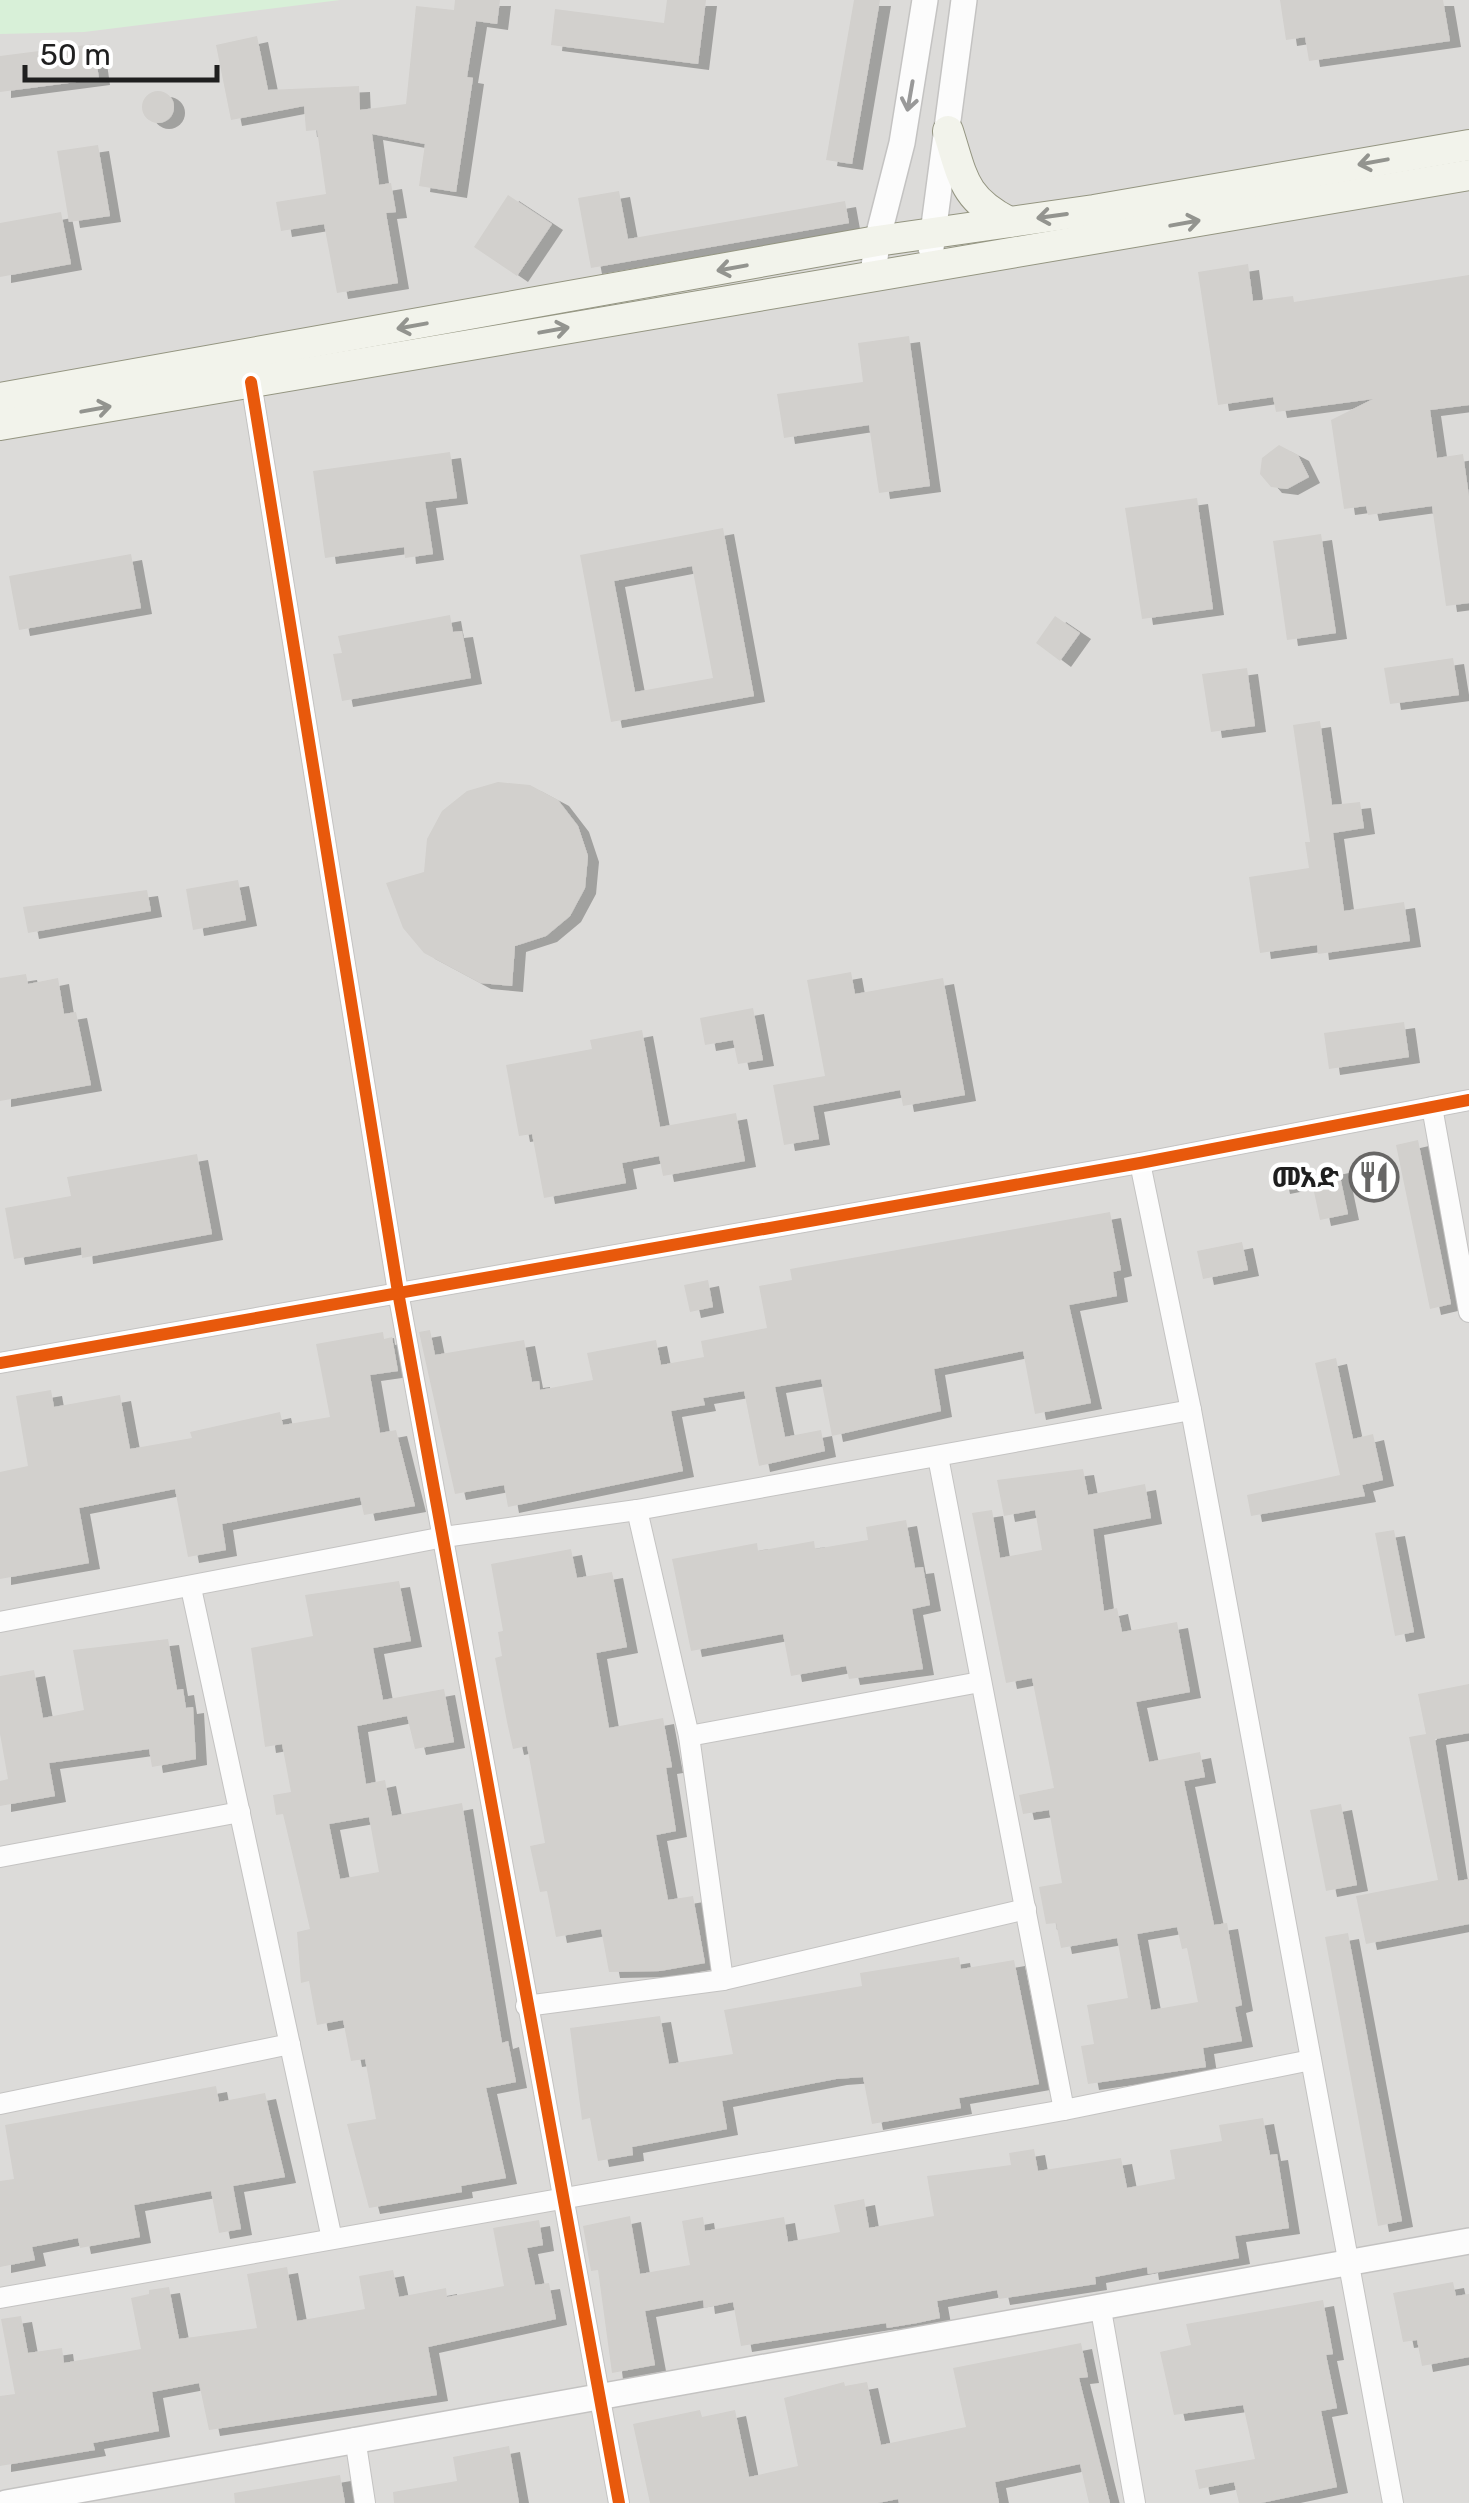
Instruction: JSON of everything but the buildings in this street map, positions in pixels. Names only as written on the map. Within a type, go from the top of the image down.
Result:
[{"type":"main road","points":[[948,131],[966,190],[984,209],[1009,222]]},
{"type":"main road","points":[[0,398],[877,241],[1469,145]]},
{"type":"main road","points":[[0,425],[1469,175]]},
{"type":"street","points":[[873,276],[877,241],[902,143],[925,0]]},
{"type":"street","points":[[929,267],[964,0]]},
{"type":"street","points":[[251,382],[398,1292],[619,2503]]},
{"type":"street","points":[[0,1363],[1140,1163],[1469,1100]]},
{"type":"street","points":[[1432,1107],[1469,1312]]},
{"type":"street","points":[[1140,1163],[1190,1410],[1393,2503]]},
{"type":"street","points":[[0,1622],[444,1538],[636,1510],[1190,1410]]},
{"type":"street","points":[[938,1456],[1064,2110]]},
{"type":"street","points":[[636,1510],[690,1736],[723,1980]]},
{"type":"street","points":[[191,1588],[332,2239]]},
{"type":"street","points":[[690,1736],[980,1682]]},
{"type":"street","points":[[0,1857],[240,1812]]},
{"type":"street","points":[[526,2006],[723,1980],[1026,1910]]},
{"type":"street","points":[[0,2104],[290,2044]]},
{"type":"street","points":[[0,2298],[1064,2110],[1311,2060]]},
{"type":"street","points":[[6,2503],[355,2438],[1102,2310],[1469,2241]]},
{"type":"street","points":[[1102,2310],[1134,2503]]},
{"type":"street","points":[[355,2438],[366,2503]]},
{"type":"shaded area","points":[[0,0],[1469,0],[1469,2503],[0,2503]]},
{"type":"green space","points":[[0,0],[340,0],[84,32],[0,34]]},
{"type":"cycle path","points":[[251,382],[398,1292],[619,2503]]},
{"type":"cycle path","points":[[0,1363],[1140,1163],[1469,1100]]},
{"type":"place","name":"መአድ","points":[[1374,1177]]}]
